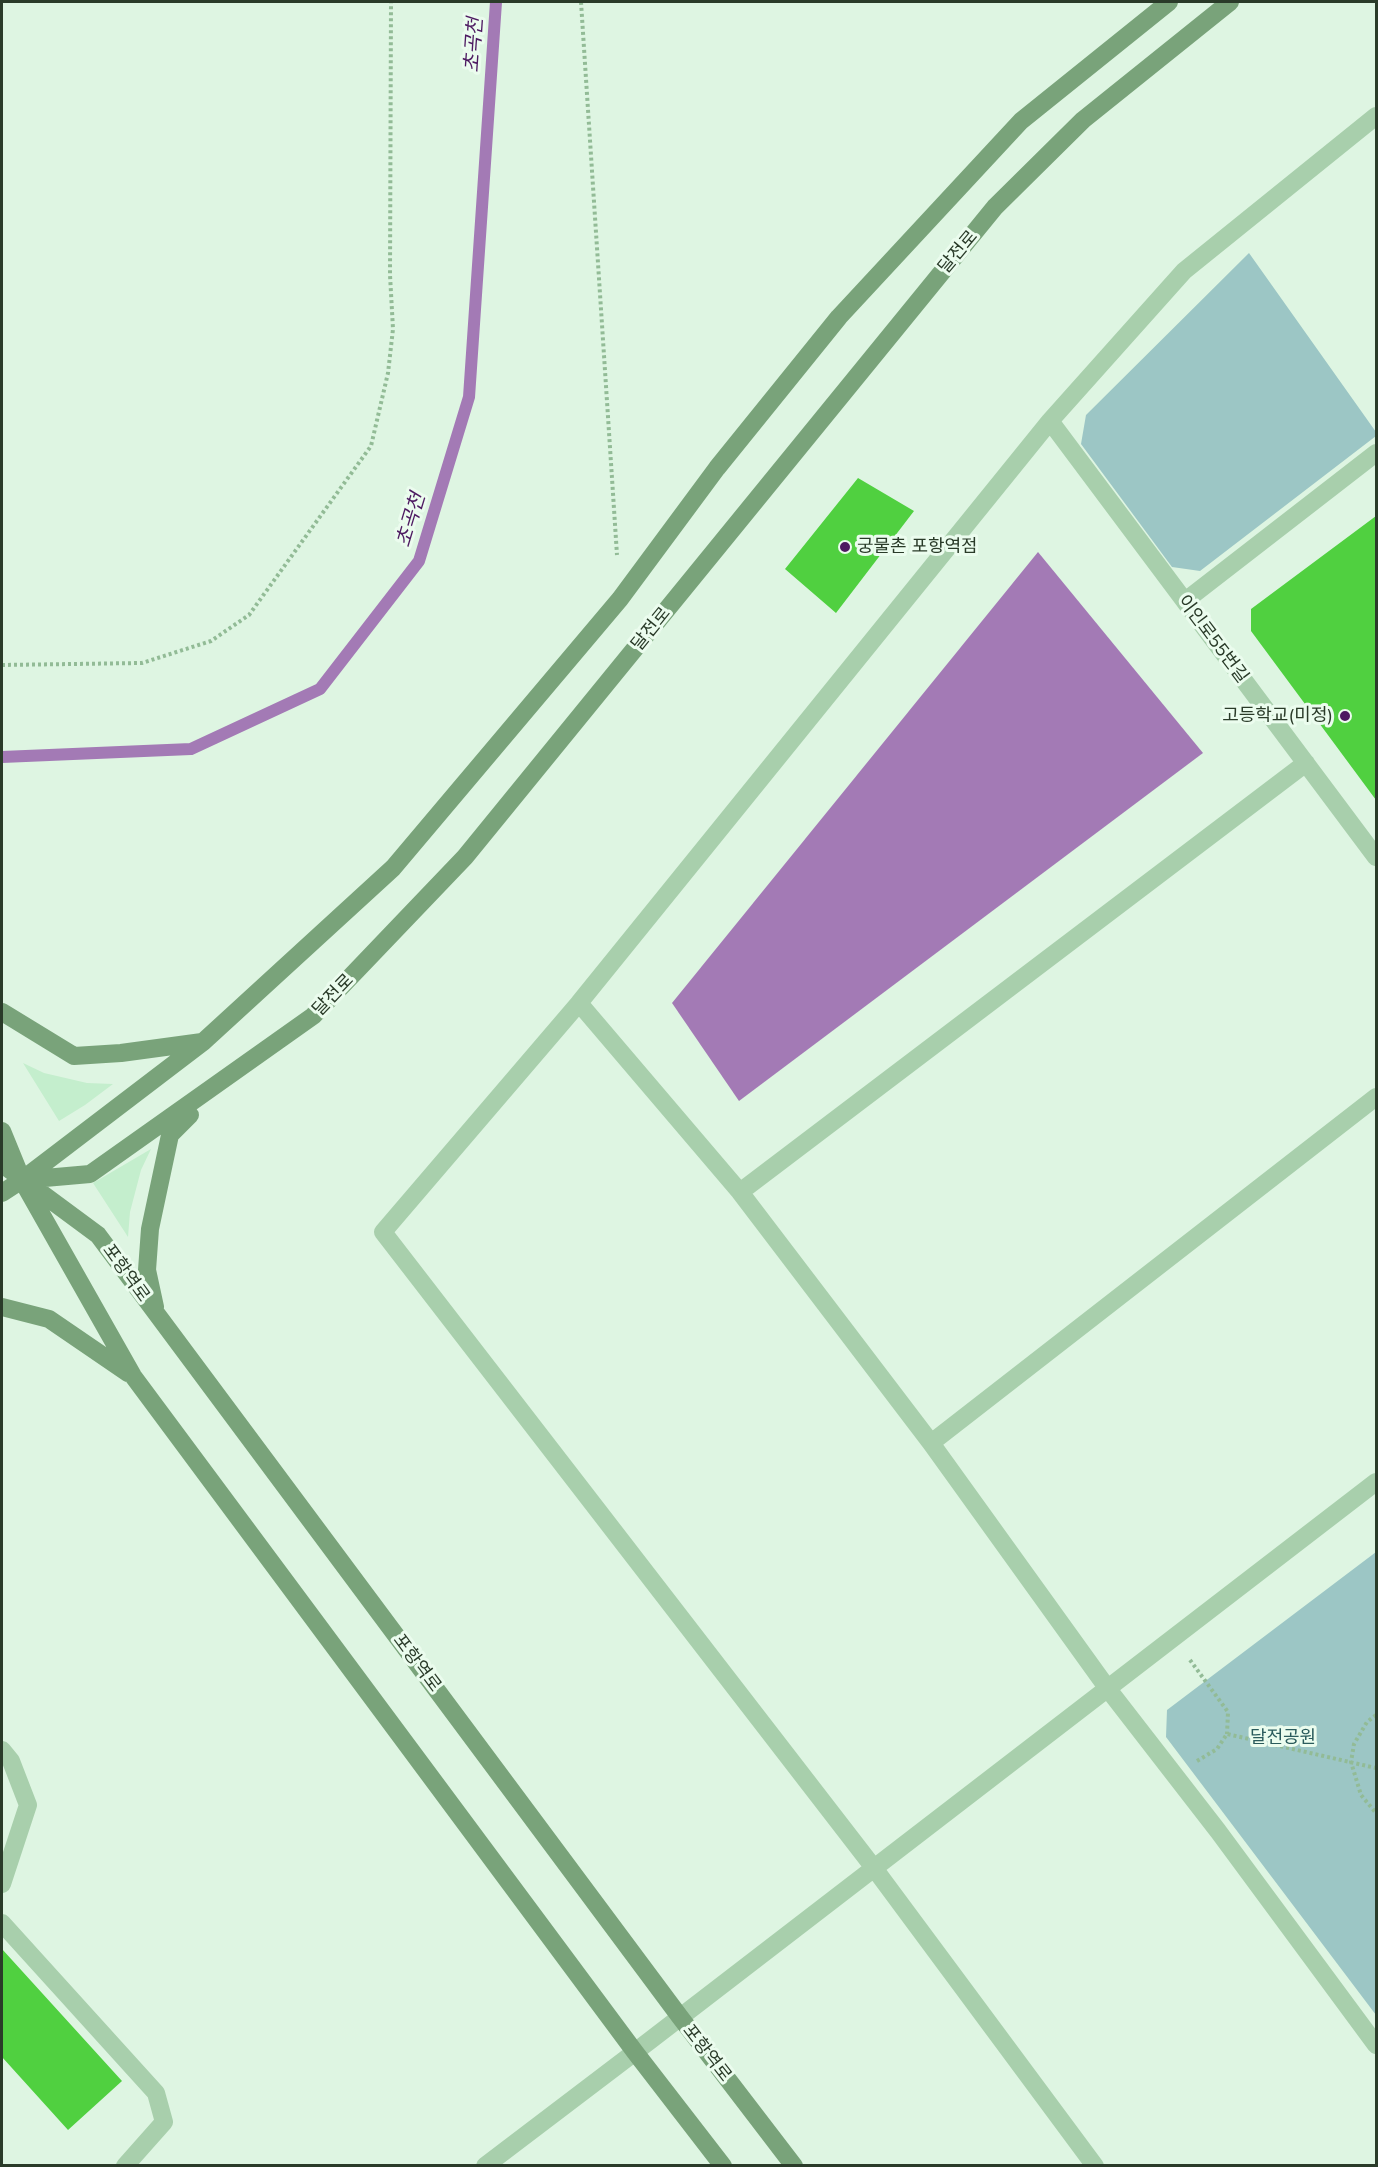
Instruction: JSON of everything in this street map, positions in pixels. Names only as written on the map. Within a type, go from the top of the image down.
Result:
[{"type":"street","name":"달전로","points":[[2,1193],[203,1042],[393,868],[620,599],[717,468],[847,309],[1022,121],[1169,2]]},
{"type":"street","name":"달전로","points":[[22,1180],[90,1174],[313,1016],[465,857],[995,207],[1083,120],[1230,2]]},
{"type":"street","points":[[1095,2166],[874,1868],[383,1232],[579,1003],[1050,421],[1184,271],[1377,116]]},
{"type":"street","name":"이인로55번길","points":[[1050,421],[1377,857]]},
{"type":"street","points":[[1185,601],[1377,453]]},
{"type":"street","points":[[740,1192],[1306,763]]},
{"type":"street","points":[[579,1003],[740,1192],[932,1443],[1108,1689],[1218,1831],[1377,2045]]},
{"type":"street","points":[[2,1012],[74,1056],[121,1053],[203,1042]]},
{"type":"street","points":[[157,1315],[147,1270],[150,1229],[170,1135],[221,1083]]},
{"type":"street","points":[[932,1443],[1377,1096]]},
{"type":"street","name":"포항역로","points":[[2,1131],[22,1180],[133,1376],[635,2052],[723,2166]]},
{"type":"street","name":"포항역로","points":[[2,1164],[99,1235],[680,2018],[794,2166]]},
{"type":"street","points":[[2,1307],[49,1319],[133,1376]]},
{"type":"street","points":[[485,2166],[1377,1482]]},
{"type":"street","points":[[2,1750],[11,1761],[28,1805],[2,1884]]},
{"type":"street","points":[[2,1923],[156,2093],[164,2122],[125,2166]]},
{"type":"path","points":[[2,665],[142,663],[211,641],[249,615],[371,446],[388,373],[393,329],[390,275],[392,2]]},
{"type":"path","points":[[581,2],[620,599]]},
{"type":"path","points":[[1170,1770],[1197,1761],[1217,1749],[1227,1734],[1228,1712],[1173,1638]]},
{"type":"path","points":[[1377,1715],[1367,1722],[1354,1744],[1352,1762],[1361,1795],[1377,1813]]},
{"type":"path","points":[[1227,1734],[1377,1768]]},
{"type":"green space","points":[[1249,253],[1376,432],[1376,436],[1200,571],[1172,567],[1081,444],[1086,415]]},
{"type":"green space","name":"달전공원","points":[[1376,1552],[1376,2015],[1166,1737],[1167,1710]]},
{"type":"shaded area","points":[[1038,552],[1203,753],[739,1101],[672,1003]]},
{"type":"shaded area","points":[[23,1063],[44,1073],[87,1083],[113,1084],[59,1121]]},
{"type":"shaded area","points":[[151,1149],[141,1170],[130,1212],[128,1237],[93,1183]]},
{"type":"building","points":[[858,478],[914,511],[836,613],[785,569]]},
{"type":"building","name":"고등학교(미정)","points":[[1376,516],[1376,800],[1251,631],[1251,609]]},
{"type":"building","points":[[2,1949],[122,2081],[68,2130],[2,2057]]},
{"type":"waterway","name":"초곡천","points":[[2,757],[191,749],[320,689],[419,561],[469,397],[496,2]]},
{"type":"place","name":"궁물촌 포항역점","points":[[845,547]]},
{"type":"place","name":"고등학교(미정)","points":[[1345,716]]}]
